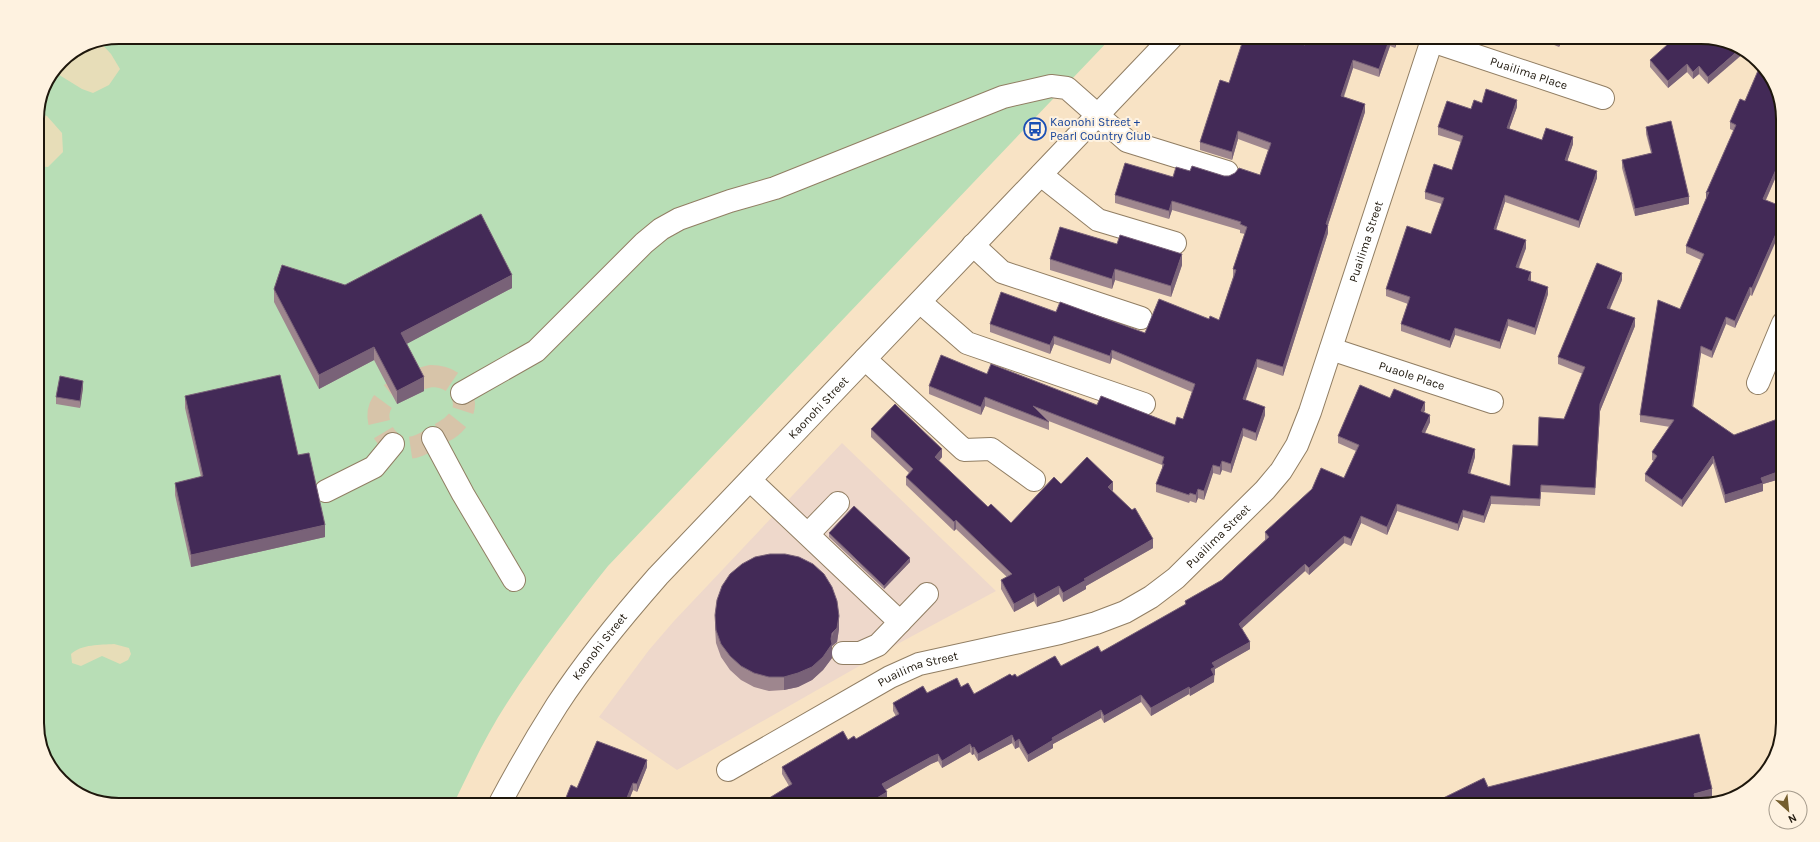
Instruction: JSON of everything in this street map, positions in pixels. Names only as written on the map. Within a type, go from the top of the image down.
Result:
[{"type":"street","name":"Kaonohi Street","points":[[502,798],[546,722],[592,656],[623,616],[658,576],[1165,44]]},
{"type":"street","name":"Puailima Street","points":[[728,770],[890,677],[919,664],[1060,633],[1096,623],[1125,612],[1151,597],[1182,572],[1265,490],[1280,472],[1297,445],[1310,412],[1430,44]]},
{"type":"street","name":"Puailima Place","points":[[1446,44],[1603,98]]},
{"type":"street","points":[[462,393],[536,351],[644,243],[661,229],[679,219],[730,201],[775,188],[1003,97],[1051,86],[1067,88],[1127,141],[1227,172]]},
{"type":"street","points":[[1041,175],[1098,220],[1175,244]]},
{"type":"street","points":[[973,245],[1002,272],[1141,318]]},
{"type":"street","points":[[920,302],[967,343],[1144,404]]},
{"type":"street","points":[[1758,384],[1776,340]]},
{"type":"street","name":"Puaole Place","points":[[1331,349],[1492,402]]},
{"type":"street","points":[[865,359],[964,450],[991,448],[1034,480]]},
{"type":"street","points":[[433,438],[463,494],[514,580]]},
{"type":"street","points":[[326,491],[374,467],[393,444]]},
{"type":"street","points":[[750,480],[900,622]]},
{"type":"street","points":[[808,534],[838,503]]},
{"type":"street","points":[[843,653],[860,653],[878,645],[927,594]]},
{"type":"shaded area","points":[[842,443],[996,591],[903,641],[677,770],[599,717],[649,650],[674,621]]},
{"type":"green space","points":[[119,44],[1105,44],[608,566],[556,633],[507,703],[485,740],[456,798],[114,798],[95,794],[82,788],[66,776],[54,760],[45,737],[44,728],[44,114],[48,95],[54,82],[66,66],[82,54],[95,48],[105,45]]},
{"type":"sand","points":[[103,46],[111,54],[120,69],[109,85],[93,93],[82,89],[59,75],[73,60],[82,54]]},
{"type":"sand","points":[[44,115],[47,116],[62,133],[63,152],[48,167],[44,167]]},
{"type":"sand","points":[[114,644],[129,648],[131,654],[128,660],[120,664],[102,656],[81,666],[72,663],[71,654],[80,648]]},
{"type":"building","points":[[1242,44],[1388,44],[1379,69],[1353,60],[1341,96],[1365,104],[1326,224],[1328,225],[1283,367],[1257,359],[1243,399],[1265,407],[1256,433],[1243,428],[1231,464],[1222,461],[1220,467],[1213,465],[1204,491],[1198,489],[1196,495],[1190,493],[1189,495],[1156,484],[1164,464],[1162,464],[1164,457],[1033,406],[1049,422],[985,397],[981,407],[929,386],[941,355],[987,374],[991,364],[1097,405],[1101,396],[1175,425],[1177,417],[1183,419],[1195,384],[1112,350],[1110,356],[1054,336],[1050,345],[990,324],[1001,292],[1056,312],[1060,302],[1145,333],[1159,299],[1209,319],[1210,316],[1219,320],[1236,270],[1233,269],[1247,227],[1240,224],[1241,222],[1172,201],[1169,211],[1115,195],[1125,163],[1173,177],[1176,167],[1190,171],[1192,166],[1224,176],[1229,176],[1235,173],[1239,168],[1260,175],[1271,143],[1238,131],[1232,152],[1200,142],[1220,80],[1229,83]]},
{"type":"building","points":[[1668,44],[1715,45],[1736,53],[1708,77],[1699,66],[1693,72],[1687,64],[1668,81],[1650,60]]},
{"type":"building","points":[[1758,71],[1768,86],[1775,105],[1776,170],[1763,199],[1776,204],[1776,234],[1752,288],[1750,287],[1735,321],[1726,317],[1712,351],[1701,346],[1692,406],[1734,435],[1776,420],[1776,473],[1761,478],[1763,483],[1725,495],[1713,456],[1682,500],[1645,474],[1657,456],[1652,452],[1674,420],[1640,415],[1658,300],[1680,309],[1704,254],[1686,246],[1709,192],[1706,193],[1736,125],[1730,122],[1740,99],[1745,101]]},
{"type":"building","points":[[1486,89],[1517,100],[1507,128],[1542,140],[1546,128],[1573,137],[1565,160],[1597,171],[1579,221],[1505,195],[1494,229],[1526,240],[1516,267],[1531,272],[1528,280],[1548,287],[1535,328],[1508,319],[1500,342],[1455,328],[1450,341],[1401,324],[1410,297],[1386,289],[1407,226],[1431,234],[1444,198],[1425,192],[1434,164],[1452,170],[1463,136],[1438,127],[1447,101],[1471,109],[1474,100],[1482,103]]},
{"type":"building","points":[[1671,121],[1689,197],[1635,209],[1622,160],[1652,153],[1646,127]]},
{"type":"building","points":[[481,214],[512,275],[401,333],[424,377],[397,391],[374,347],[319,375],[274,289],[282,265],[345,285]]},
{"type":"building","points":[[1060,227],[1117,244],[1120,235],[1182,254],[1171,286],[1115,269],[1112,279],[1050,259]]},
{"type":"building","points":[[1597,263],[1622,273],[1607,308],[1635,318],[1600,404],[1595,488],[1541,485],[1540,499],[1491,496],[1484,516],[1463,510],[1458,524],[1397,504],[1387,527],[1361,516],[1351,539],[1344,536],[1309,568],[1305,564],[1239,624],[1250,642],[1212,663],[1215,667],[1211,669],[1214,675],[1190,689],[1189,687],[1151,708],[1141,695],[1104,716],[1101,710],[1052,738],[1053,740],[1028,755],[1019,739],[1015,742],[1012,735],[978,754],[974,747],[972,748],[970,744],[942,761],[938,754],[882,784],[887,792],[877,798],[769,798],[792,784],[782,767],[843,731],[848,740],[854,736],[856,739],[899,714],[893,703],[923,686],[927,693],[957,678],[961,687],[968,683],[974,694],[1010,674],[1012,676],[1015,674],[1017,677],[1055,656],[1061,666],[1098,646],[1101,652],[1186,604],[1185,601],[1222,580],[1269,537],[1265,532],[1312,489],[1321,468],[1344,478],[1359,445],[1338,436],[1360,385],[1390,398],[1394,389],[1425,402],[1421,411],[1430,415],[1422,432],[1475,449],[1468,473],[1510,486],[1513,445],[1538,446],[1539,417],[1564,419],[1585,367],[1558,357]]},
{"type":"building","points":[[280,375],[298,455],[309,453],[325,525],[191,555],[175,483],[203,476],[185,396]]},
{"type":"building","points":[[60,376],[83,381],[80,401],[56,397]]},
{"type":"building","points":[[895,404],[942,449],[935,457],[988,507],[991,504],[1011,523],[1054,477],[1061,484],[1087,457],[1113,482],[1108,487],[1132,510],[1135,508],[1153,539],[1084,579],[1086,580],[1063,593],[1059,586],[1037,598],[1034,593],[1014,604],[1001,580],[1012,574],[956,520],[954,522],[906,477],[913,469],[871,429]]},
{"type":"building","points":[[854,506],[910,558],[884,586],[829,533]]},
{"type":"building","points":[[770,554],[785,554],[799,557],[813,564],[824,574],[832,587],[837,601],[839,616],[837,628],[832,633],[832,644],[823,657],[812,667],[784,677],[769,677],[754,673],[741,666],[730,656],[721,644],[716,630],[715,615],[717,600],[722,586],[730,574],[742,564],[755,557]]},
{"type":"building","points":[[1699,734],[1712,789],[1694,794],[1695,798],[1443,798],[1484,778],[1488,787]]},
{"type":"building","points":[[597,741],[647,760],[637,784],[633,783],[627,798],[566,798],[571,785],[577,788]]},
{"type":"tunnel","points":[[431,376],[438,376],[449,380],[458,387],[464,404],[462,413],[457,421],[447,430],[426,442],[412,448],[400,447],[387,438],[380,425],[378,417],[382,403],[398,389],[411,382],[431,376]]},
{"type":"place","name":"Kaonohi Street + Pearl Country Club","points":[[1035,129]]}]
